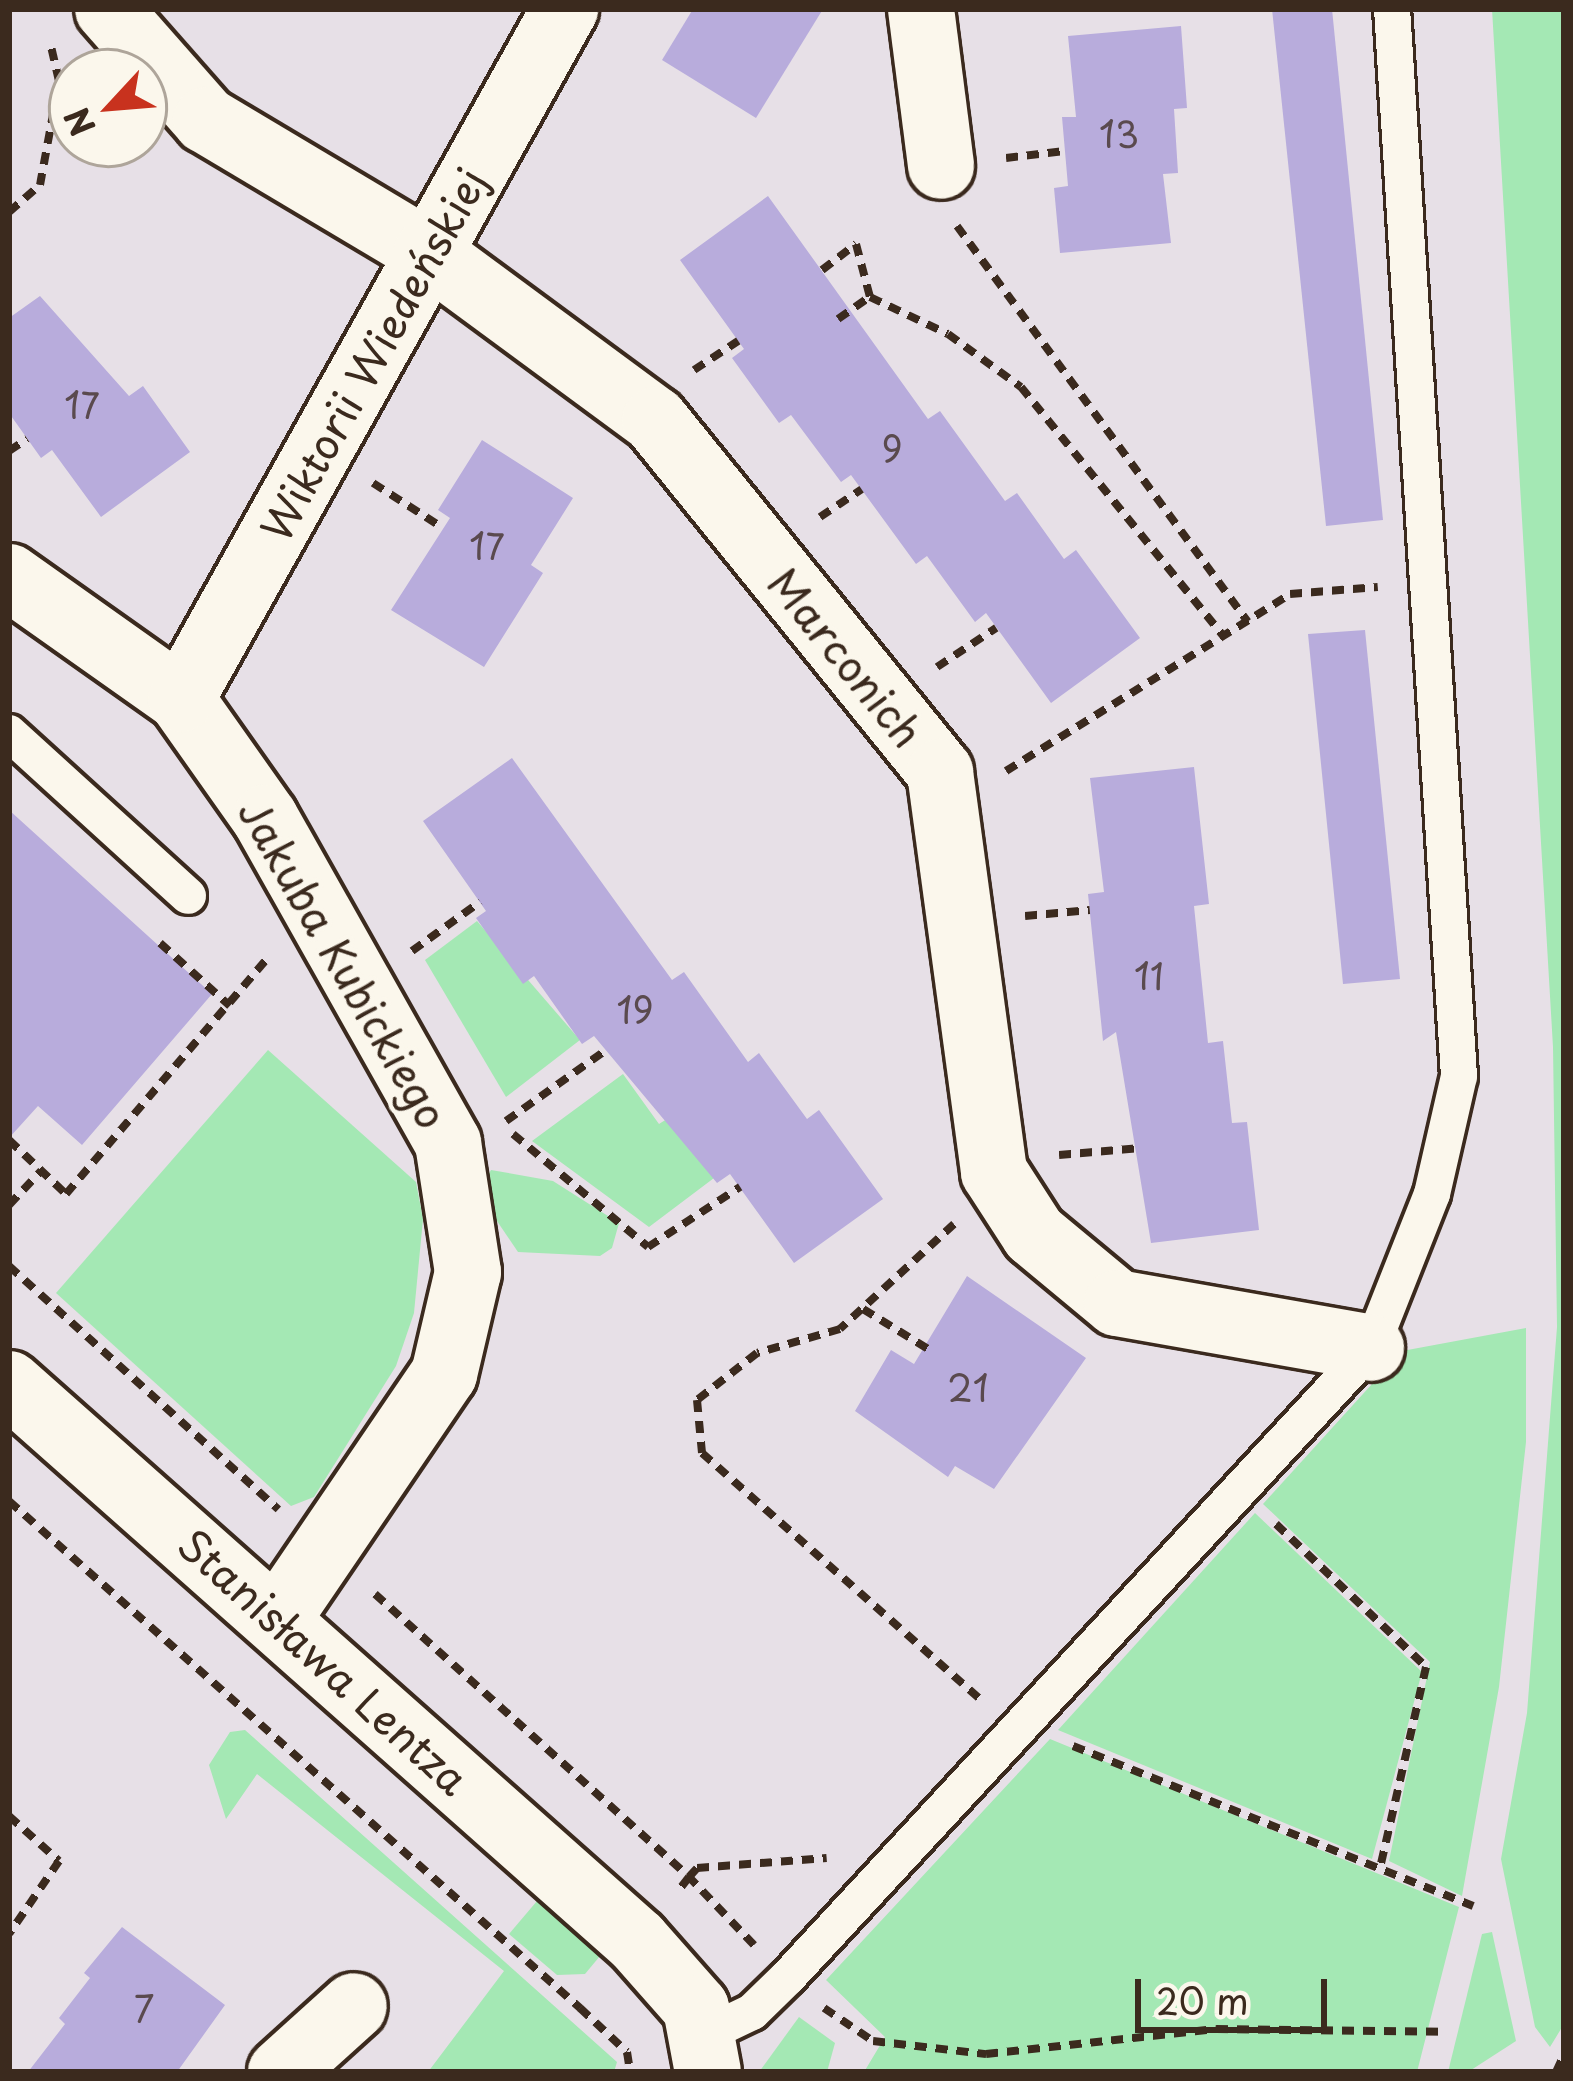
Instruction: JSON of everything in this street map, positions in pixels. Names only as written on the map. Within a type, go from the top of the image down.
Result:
[{"type":"street","name":"Marconich","points":[[108,9],[206,120],[427,252],[655,419],[940,772],[1026,1164],[1034,1234],[1117,1304],[1371,1348]]},
{"type":"street","name":"Wiktorii Wiedeńskiej","points":[[182,699],[565,9]]},
{"type":"street","points":[[920,9],[947,193]]},
{"type":"street","name":"Jakuba Kubickiego","points":[[9,577],[182,699],[265,818],[448,1142],[468,1272],[444,1374],[278,1618]]},
{"type":"street","name":"Stanisława Lentza","points":[[9,1384],[637,1941],[696,2008],[707,2053]]},
{"type":"street","points":[[281,2072],[354,2006]]},
{"type":"lane","points":[[707,2053],[788,1977],[1371,1348],[1432,1194],[1459,1076],[1392,9]]},
{"type":"lane","points":[[9,733],[188,896]]},
{"type":"path","points":[[9,212],[40,185],[59,81],[46,27]]},
{"type":"path","points":[[1021,156],[1065,151]]},
{"type":"path","points":[[947,193],[1248,622]]},
{"type":"path","points":[[822,270],[856,244],[870,297],[948,334],[1021,387],[1224,637]]},
{"type":"path","points":[[838,319],[870,297]]},
{"type":"path","points":[[9,452],[27,439]]},
{"type":"path","points":[[385,491],[443,528]]},
{"type":"path","points":[[1026,760],[1290,594],[1428,584]]},
{"type":"path","points":[[961,650],[996,628]]},
{"type":"path","points":[[419,946],[480,902]]},
{"type":"path","points":[[1023,916],[1090,910]]},
{"type":"path","points":[[9,1140],[66,1195],[251,977]]},
{"type":"path","points":[[529,1100],[605,1051]]},
{"type":"path","points":[[501,1125],[648,1247],[740,1187]]},
{"type":"path","points":[[993,1711],[702,1453],[697,1400],[758,1353],[840,1329],[1026,1164],[1141,1148]]},
{"type":"path","points":[[9,1205],[41,1171]]},
{"type":"path","points":[[863,1309],[933,1352]]},
{"type":"path","points":[[9,1502],[580,2008],[627,2052],[630,2072]]},
{"type":"path","points":[[1262,1511],[1426,1667],[1380,1868]]},
{"type":"path","points":[[1054,1738],[1473,1906]]},
{"type":"path","points":[[9,1816],[59,1861],[9,1934]]},
{"type":"path","points":[[760,1950],[689,1877],[697,1868],[832,1858]]},
{"type":"path","points":[[816,2003],[873,2042],[986,2054],[1216,2029],[1446,2032]]},
{"type":"path","points":[[1556,2072],[1564,2055]]},
{"type":"green space","points":[[1492,9],[1564,9],[1564,2024],[1550,2047],[1535,2027],[1501,1859],[1527,1713],[1557,1327],[1553,1047]]},
{"type":"green space","points":[[477,921],[580,1040],[506,1097],[425,960]]},
{"type":"green space","points":[[268,1050],[416,1182],[423,1219],[414,1313],[396,1366],[314,1497],[291,1506],[56,1293]]},
{"type":"green space","points":[[623,1074],[659,1124],[670,1117],[714,1178],[649,1227],[532,1141]]},
{"type":"green space","points":[[491,1170],[553,1181],[619,1223],[612,1248],[600,1256],[518,1252],[478,1193]]},
{"type":"green space","points":[[1526,1328],[1526,1442],[1499,1687],[1462,1896],[1389,1861],[1430,1662],[1263,1504],[1402,1351]]},
{"type":"green space","points":[[1255,1513],[1422,1672],[1372,1859],[1058,1730]]},
{"type":"green space","points":[[245,1730],[617,2062],[614,2072],[428,2072],[504,1971],[257,1774],[226,1819],[209,1765],[230,1732]]},
{"type":"green space","points":[[1050,1739],[1459,1907],[1417,2072],[864,2072],[885,2037],[826,1980]]},
{"type":"green space","points":[[537,1901],[600,1956],[585,1974],[557,1975],[509,1934]]},
{"type":"green space","points":[[1492,1932],[1516,2041],[1468,2072],[1448,2072],[1482,1934]]},
{"type":"green space","points":[[799,2017],[835,2043],[827,2072],[759,2072]]},
{"type":"building","points":[[693,9],[823,9],[756,118],[662,60]]},
{"type":"building","points":[[1272,9],[1332,9],[1383,520],[1326,526]]},
{"type":"building","points":[[1181,26],[1187,108],[1174,109],[1178,173],[1163,174],[1171,243],[1060,253],[1054,188],[1068,186],[1062,117],[1076,117],[1068,36]]},
{"type":"building","points":[[768,196],[928,419],[940,411],[1005,501],[1017,493],[1064,559],[1076,550],[1140,638],[1051,703],[986,613],[975,622],[927,556],[916,564],[851,475],[841,482],[791,415],[779,423],[732,358],[744,349],[680,260]]},
{"type":"building","points":[[40,296],[129,396],[143,386],[190,452],[101,517],[52,450],[41,458],[9,413],[9,318]]},
{"type":"building","points":[[482,440],[573,498],[531,565],[543,573],[484,667],[391,610],[450,518],[438,510]]},
{"type":"building","points":[[1365,630],[1400,979],[1343,984],[1308,634]]},
{"type":"building","points":[[512,758],[672,980],[684,972],[748,1062],[759,1053],[807,1119],[819,1110],[883,1199],[794,1263],[730,1174],[717,1183],[594,1036],[582,1044],[534,976],[523,984],[476,918],[486,911],[423,821]]},
{"type":"building","points":[[1194,767],[1209,904],[1194,906],[1208,1043],[1223,1041],[1232,1123],[1247,1122],[1259,1230],[1151,1243],[1116,1032],[1103,1041],[1088,894],[1104,892],[1090,778]]},
{"type":"building","points":[[9,810],[212,994],[82,1145],[38,1106],[9,1138]]},
{"type":"building","points":[[967,1276],[1086,1358],[994,1489],[955,1466],[948,1477],[855,1411],[891,1350],[914,1364]]},
{"type":"building","points":[[122,1927],[225,2005],[177,2072],[28,2072],[65,2024],[59,2018],[90,1978],[84,1973]]}]
